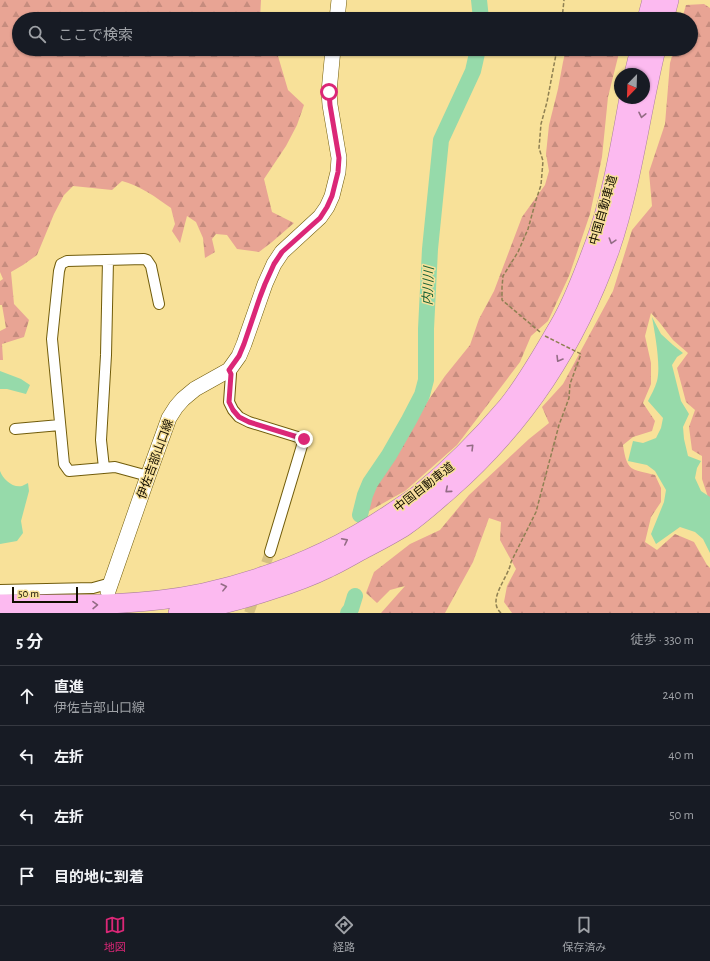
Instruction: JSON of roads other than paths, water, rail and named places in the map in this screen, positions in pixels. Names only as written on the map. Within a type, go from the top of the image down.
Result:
[{"type":"highway","points":[[649,12],[652,0]]},
{"type":"highway","points":[[666,12],[669,0]]},
{"type":"highway","points":[[635,68],[638,56]]},
{"type":"highway","name":"中国自動車道","points":[[178,613],[241,599],[293,583],[327,569],[392,534],[428,508],[482,459],[503,436],[551,372],[566,348],[596,286],[610,247],[625,196],[655,56]]},
{"type":"highway","name":"中国自動車道","points":[[0,604],[89,605],[126,603],[196,594],[244,582],[276,572],[326,551],[350,539],[415,497],[474,444],[508,406],[539,361],[565,316],[576,292],[603,218],[629,104]]},
{"type":"highway","points":[[229,613],[266,602],[324,578],[392,534]]},
{"type":"main road","points":[[338,12],[339,0]]},
{"type":"main road","name":"伊佐吉部山口線","points":[[110,587],[169,418],[182,399],[229,370],[239,356],[260,297],[274,264],[282,252],[320,218],[332,196],[338,172],[339,158],[329,92],[332,56]]},
{"type":"street","points":[[104,468],[101,440],[106,355],[108,260]]},
{"type":"street","points":[[148,476],[115,467],[69,471],[64,464],[52,339],[61,264],[67,261],[147,260],[150,266],[159,304]]},
{"type":"street","points":[[229,370],[231,374],[229,402],[239,417],[249,422],[304,439],[270,552]]},
{"type":"street","points":[[15,429],[60,425]]},
{"type":"street","points":[[0,590],[110,587]]},
{"type":"waterway","name":"内川川","points":[[479,0],[480,12]]},
{"type":"waterway","name":"内川川","points":[[360,515],[370,483],[389,455],[409,420],[422,395],[426,380],[426,329],[430,249],[441,140],[473,71],[476,56]]},
{"type":"waterway","name":"内川川","points":[[348,613],[351,609],[355,596]]},
{"type":"tunnel","points":[[261,577],[270,552]]},
{"type":"tunnel","points":[[249,613],[256,594]]}]
